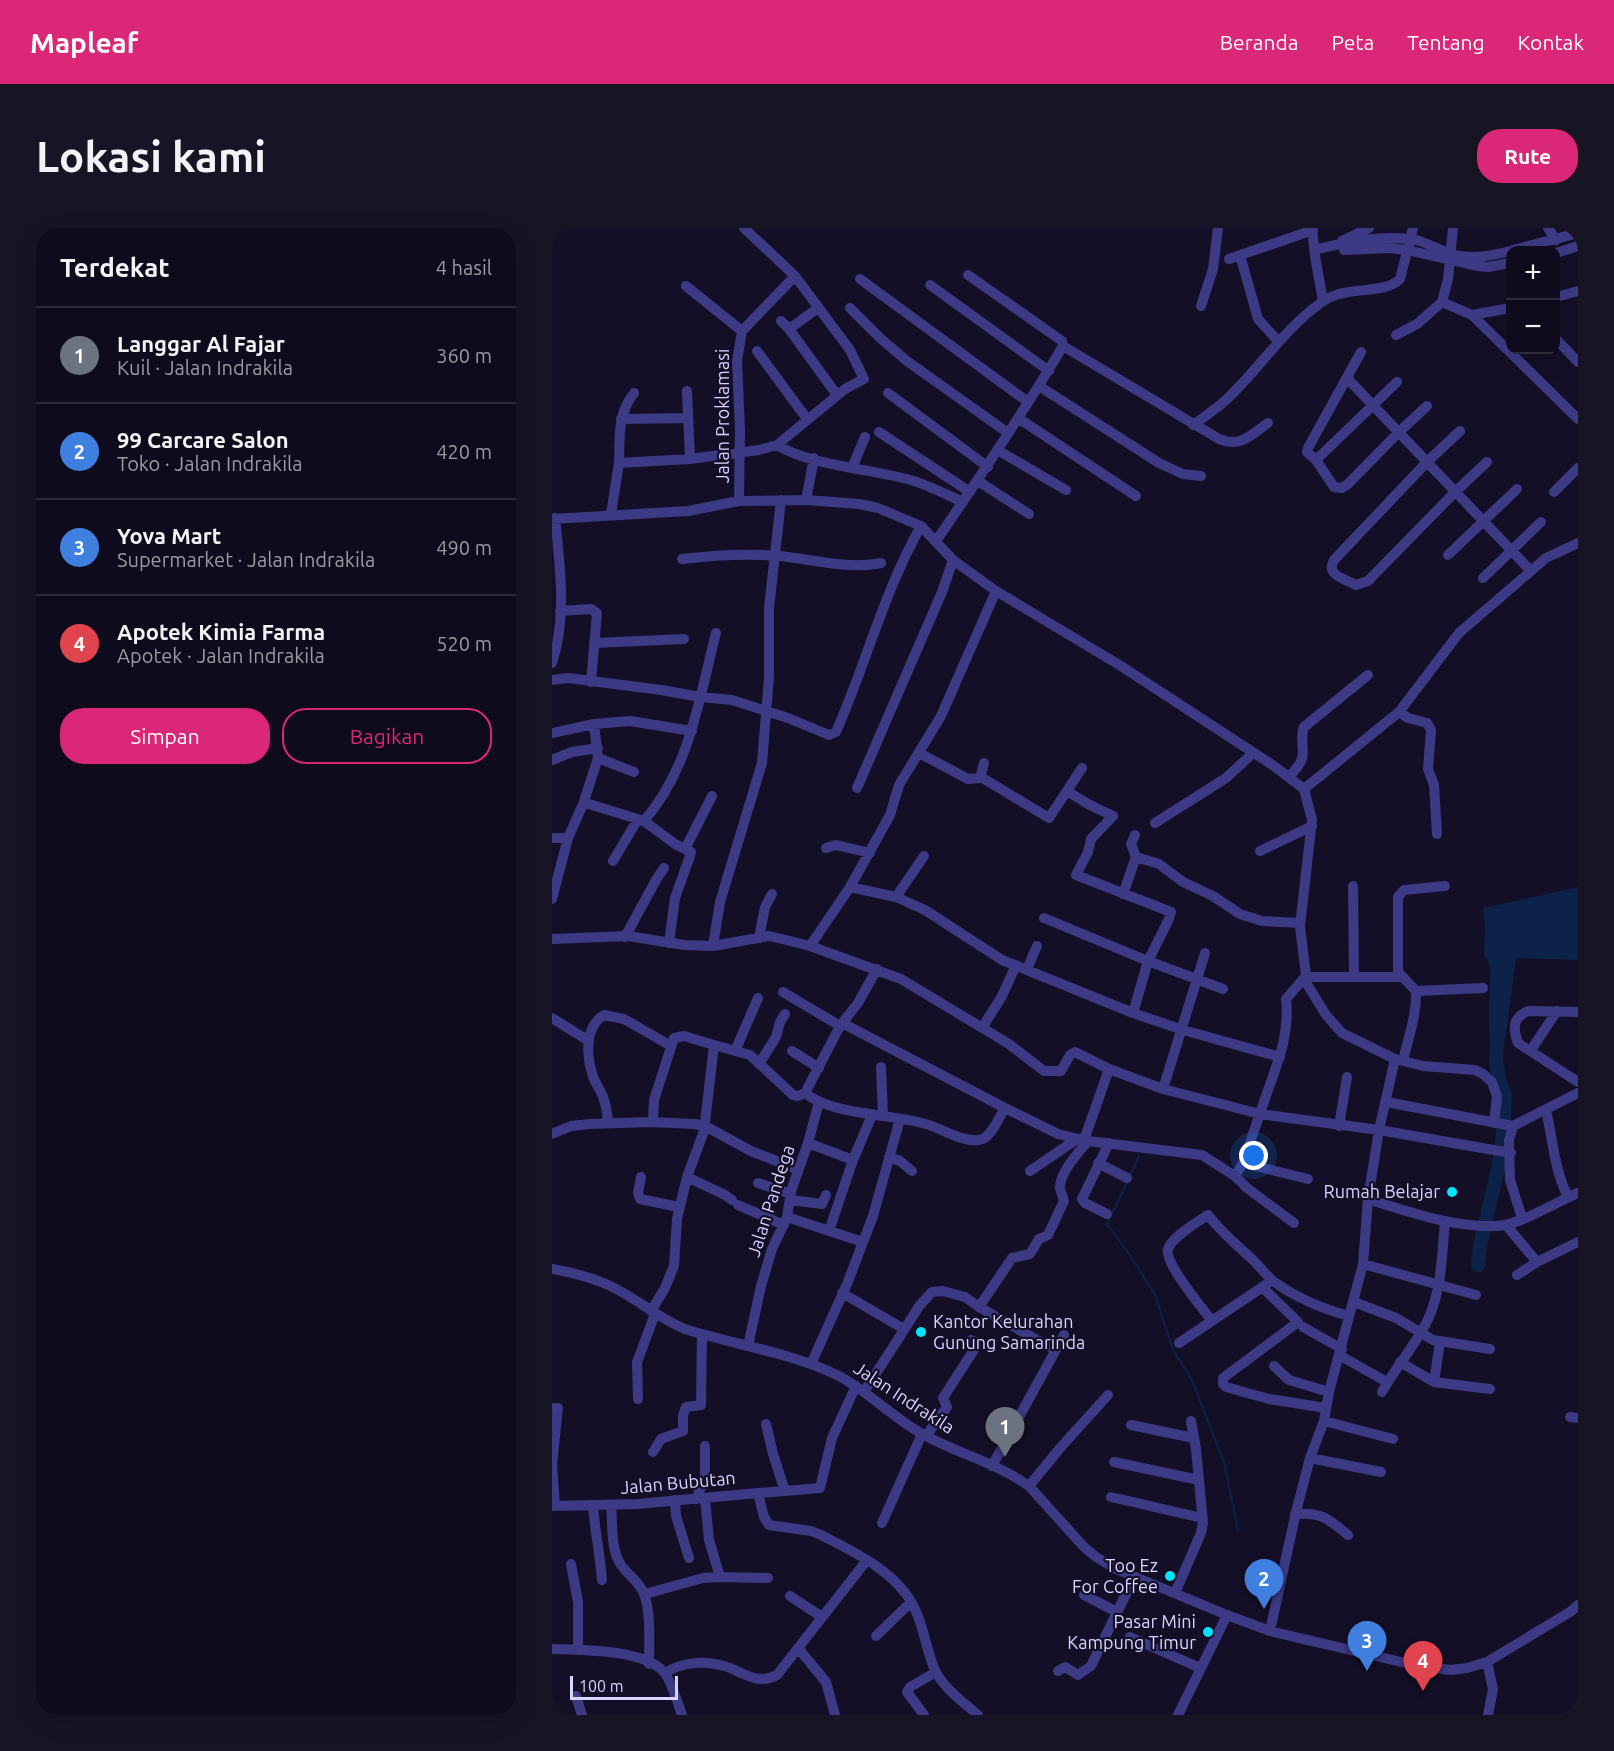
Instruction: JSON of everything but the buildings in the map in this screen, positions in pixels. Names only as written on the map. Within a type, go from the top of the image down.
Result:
[{"type":"street","points":[[619,463],[690,459],[740,453],[777,445],[837,395],[864,379],[850,350],[795,276],[744,228]]},
{"type":"street","points":[[1201,306],[1213,269],[1218,228]]},
{"type":"street","points":[[1335,248],[1350,236],[1369,228]]},
{"type":"street","points":[[1193,425],[1225,401],[1279,342],[1323,301],[1343,292],[1383,289],[1396,284],[1400,279],[1413,228]]},
{"type":"street","points":[[1396,335],[1417,324],[1442,302],[1451,257],[1453,228]]},
{"type":"street","points":[[1548,228],[1556,240]]},
{"type":"street","points":[[1279,342],[1258,319],[1234,257],[1313,229],[1323,301]]},
{"type":"street","points":[[1532,246],[1578,232]]},
{"type":"street","points":[[1315,253],[1379,239],[1409,245],[1423,242],[1451,257],[1488,267],[1506,264]]},
{"type":"street","points":[[1560,252],[1578,246]]},
{"type":"street","points":[[1451,257],[1476,257],[1506,252]]},
{"type":"street","points":[[968,275],[1062,341],[1063,346],[1219,440],[1238,443],[1268,423]]},
{"type":"street","points":[[686,286],[742,331],[795,276]]},
{"type":"street","points":[[860,279],[1028,402]]},
{"type":"street","points":[[930,285],[1049,371]]},
{"type":"street","points":[[1560,296],[1578,291]]},
{"type":"street","points":[[1442,302],[1472,315],[1578,418]]},
{"type":"street","points":[[818,308],[785,325],[837,395]]},
{"type":"street","points":[[850,308],[907,361],[1008,433]]},
{"type":"street","points":[[1472,315],[1506,309]]},
{"type":"street","name":"Jalan Proklamasi","points":[[739,501],[737,361],[742,331]]},
{"type":"street","points":[[1560,342],[1576,355]]},
{"type":"street","points":[[936,542],[999,451],[1063,346]]},
{"type":"street","points":[[757,351],[807,418]]},
{"type":"street","points":[[1361,352],[1307,452],[1316,460],[1335,488],[1342,488],[1427,406]]},
{"type":"street","points":[[1347,378],[1530,570]]},
{"type":"street","points":[[1316,460],[1397,382]]},
{"type":"street","points":[[1039,386],[1159,464],[1183,474],[1201,476]]},
{"type":"street","points":[[687,391],[690,459]]},
{"type":"street","points":[[611,514],[619,463],[621,419],[634,393]]},
{"type":"street","points":[[888,393],[988,467]]},
{"type":"street","points":[[621,419],[688,418]]},
{"type":"street","points":[[1018,418],[1136,496]]},
{"type":"street","points":[[1460,430],[1426,462],[1334,560],[1331,568],[1335,575],[1356,585],[1368,581],[1487,462]]},
{"type":"street","points":[[879,432],[970,492]]},
{"type":"street","points":[[852,468],[864,437]]},
{"type":"street","points":[[777,445],[784,450],[852,468],[910,479],[963,502]]},
{"type":"street","points":[[999,451],[1066,489]]},
{"type":"street","points":[[806,500],[813,458]]},
{"type":"street","points":[[1554,492],[1578,468]]},
{"type":"street","points":[[978,481],[1029,514]]},
{"type":"street","points":[[1448,555],[1516,489]]},
{"type":"street","points":[[713,946],[720,902],[762,763],[768,712],[769,608],[782,500]]},
{"type":"street","points":[[553,656],[560,611],[560,562],[553,519],[688,511],[739,501],[806,500],[859,504],[878,508],[921,526],[953,560],[996,591],[1121,666],[1304,789],[1309,801],[1312,826],[1300,922],[1305,977],[1326,1016],[1342,1033],[1399,1060],[1423,1066],[1475,1070],[1483,1074],[1492,1082],[1497,1096],[1496,1124]]},
{"type":"street","points":[[1483,578],[1541,522]]},
{"type":"street","points":[[552,680],[568,678],[732,700],[788,718],[829,735],[836,732],[883,608],[910,545],[921,526]]},
{"type":"street","points":[[1304,789],[1399,712],[1459,633],[1530,570],[1559,550],[1578,543]]},
{"type":"street","points":[[682,559],[725,554],[776,556],[861,566],[880,563]]},
{"type":"street","points":[[857,788],[942,592],[953,560]]},
{"type":"street","points":[[810,946],[850,887],[890,815],[899,785],[941,716],[996,591]]},
{"type":"street","points":[[560,611],[596,611],[591,682]]},
{"type":"street","points":[[613,861],[641,820],[657,806],[686,752],[716,633]]},
{"type":"street","points":[[595,643],[684,639]]},
{"type":"street","points":[[1289,777],[1301,762],[1303,754],[1301,734],[1304,727],[1368,675]]},
{"type":"street","points":[[1399,712],[1408,718],[1427,723],[1431,730],[1428,769],[1434,785],[1437,834]]},
{"type":"street","points":[[552,734],[594,724],[630,721],[692,731]]},
{"type":"street","points":[[552,899],[568,838],[583,804],[598,753],[594,724]]},
{"type":"street","points":[[552,760],[573,752],[598,753],[634,772]]},
{"type":"street","points":[[919,753],[968,779],[981,777],[1049,818],[1082,768]]},
{"type":"street","points":[[1155,823],[1226,778],[1253,753]]},
{"type":"street","points":[[981,777],[984,763]]},
{"type":"street","points":[[1067,791],[1113,816],[1091,839],[1088,852],[1076,875],[1171,912],[1148,961],[1133,1012]]},
{"type":"street","points":[[685,849],[712,796]]},
{"type":"street","points":[[583,804],[641,820],[675,844],[691,852],[675,898],[669,943]]},
{"type":"street","points":[[1260,851],[1312,826]]},
{"type":"street","points":[[1123,894],[1136,857],[1131,844],[1135,835]]},
{"type":"street","points":[[552,838],[568,838]]},
{"type":"street","points":[[826,848],[836,845],[870,853]]},
{"type":"street","points":[[896,897],[924,856]]},
{"type":"street","points":[[1136,857],[1159,864],[1183,882],[1213,896],[1240,914],[1262,921],[1300,922]]},
{"type":"street","points":[[625,937],[664,868]]},
{"type":"street","points":[[1353,886],[1354,977]]},
{"type":"street","points":[[1445,886],[1404,890],[1398,897],[1398,970],[1401,977],[1416,991],[1483,988]]},
{"type":"street","points":[[850,887],[896,897],[925,910],[1002,960],[1133,1012],[1183,1030],[1280,1057]]},
{"type":"street","points":[[759,938],[765,907],[772,894]]},
{"type":"street","points":[[1044,918],[1223,989]]},
{"type":"street","points":[[552,939],[625,937],[713,946],[769,936],[810,946],[901,979],[1009,1044],[1046,1072],[1061,1071],[1070,1055],[1075,1052],[1109,1069],[1163,1089],[1260,1114],[1379,1130],[1510,1153]]},
{"type":"street","points":[[982,1028],[1037,946]]},
{"type":"street","points":[[1163,1089],[1205,953]]},
{"type":"street","points":[[652,1122],[654,1100],[674,1038],[679,1036],[750,1055],[793,1095],[798,1096],[805,1093],[841,1024],[858,1003],[877,969]]},
{"type":"street","points":[[1235,1176],[1243,1163],[1280,1057],[1288,1014],[1286,999],[1305,977],[1401,977]]},
{"type":"street","points":[[1270,1631],[1295,1514],[1310,1458],[1324,1421],[1329,1392],[1363,1264],[1368,1199],[1379,1130],[1399,1060],[1416,1014],[1416,991]]},
{"type":"street","points":[[783,992],[841,1024],[1058,1134],[1083,1140],[1202,1155],[1235,1176],[1247,1188],[1294,1223]]},
{"type":"street","points":[[735,1050],[758,998]]},
{"type":"street","points":[[1578,1012],[1527,1011],[1520,1014],[1515,1021],[1514,1032],[1518,1043],[1578,1082]]},
{"type":"street","points":[[1562,1011],[1578,1021]]},
{"type":"street","points":[[1531,1050],[1562,1011]]},
{"type":"street","points":[[759,1064],[776,1037],[784,1014]]},
{"type":"street","points":[[608,1123],[605,1100],[591,1070],[590,1031],[597,1019],[604,1015],[624,1018],[671,1046]]},
{"type":"street","points":[[552,1018],[589,1041]]},
{"type":"street","points":[[638,1399],[637,1362],[653,1312],[674,1266],[679,1207],[705,1126],[714,1045]]},
{"type":"street","points":[[792,1050],[819,1068]]},
{"type":"street","points":[[829,1231],[853,1160],[878,1116],[881,1067]]},
{"type":"street","points":[[979,1307],[1012,1258],[1030,1254],[1040,1239],[1048,1235],[1064,1201],[1060,1189],[1062,1180],[1083,1140],[1109,1069]]},
{"type":"street","points":[[1339,1126],[1347,1077]]},
{"type":"street","points":[[805,1093],[819,1102],[878,1116],[926,1124],[957,1136],[978,1140],[988,1136],[1005,1108]]},
{"type":"street","points":[[1386,1102],[1512,1126],[1578,1093]]},
{"type":"street","name":"Jalan Pandega","points":[[748,1346],[761,1286],[772,1249],[785,1221],[797,1169],[808,1143],[819,1102]]},
{"type":"street","points":[[1368,1199],[1445,1221],[1469,1225],[1506,1225],[1573,1195],[1560,1180],[1546,1110]]},
{"type":"street","points":[[811,1364],[873,1216],[900,1119]]},
{"type":"street","points":[[552,1134],[571,1126],[608,1123],[652,1122],[705,1126],[751,1151],[797,1169]]},
{"type":"street","points":[[1512,1126],[1509,1136],[1512,1187],[1522,1218]]},
{"type":"street","points":[[1030,1171],[1083,1140]]},
{"type":"street","points":[[808,1143],[853,1160]]},
{"type":"street","points":[[1107,1214],[1085,1203],[1082,1199],[1108,1143]]},
{"type":"street","points":[[889,1157],[900,1161],[912,1171]]},
{"type":"street","points":[[1098,1163],[1127,1178]]},
{"type":"street","points":[[1243,1163],[1308,1179]]},
{"type":"street","points":[[687,1177],[735,1202],[785,1221],[863,1242]]},
{"type":"street","points":[[641,1178],[638,1193],[640,1199],[679,1207]]},
{"type":"street","points":[[758,1183],[790,1197],[822,1204],[826,1195]]},
{"type":"street","points":[[1212,1321],[1177,1273],[1168,1252],[1169,1247],[1184,1232],[1208,1215],[1233,1244],[1272,1280],[1330,1311],[1349,1316]]},
{"type":"street","points":[[1303,1327],[1340,1352],[1384,1387],[1421,1333],[1431,1314],[1439,1283],[1445,1221]]},
{"type":"street","points":[[1506,1225],[1537,1262]]},
{"type":"street","points":[[1517,1275],[1537,1262],[1578,1242]]},
{"type":"street","points":[[1363,1264],[1476,1295]]},
{"type":"street","name":"Jalan Indrakila","points":[[552,1271],[570,1272],[606,1284],[671,1323],[702,1334],[811,1364],[834,1374],[860,1389],[924,1435],[992,1466],[1029,1486],[1084,1547],[1096,1557],[1136,1577],[1270,1631],[1418,1666],[1451,1670],[1487,1662],[1575,1612]]},
{"type":"street","points":[[1179,1343],[1272,1280]]},
{"type":"street","points":[[1262,1287],[1298,1322],[1223,1378],[1223,1384],[1226,1387],[1269,1399],[1326,1408]]},
{"type":"street","points":[[758,1493],[819,1488],[832,1438],[860,1389],[920,1305],[933,1292],[943,1291],[965,1297],[1055,1350]]},
{"type":"street","points":[[842,1293],[904,1329]]},
{"type":"street","points":[[1354,1302],[1396,1318],[1440,1342],[1490,1349]]},
{"type":"street","points":[[653,1452],[661,1439],[683,1431],[683,1415],[686,1407],[701,1405],[702,1334]]},
{"type":"street","points":[[992,1466],[1064,1335]]},
{"type":"street","points":[[882,1523],[924,1435],[947,1407],[943,1398],[978,1345],[971,1340]]},
{"type":"street","points":[[1434,1383],[1440,1342]]},
{"type":"street","points":[[1400,1362],[1434,1383],[1490,1389]]},
{"type":"street","points":[[1274,1366],[1289,1380],[1329,1392]]},
{"type":"street","points":[[1029,1486],[1108,1395]]},
{"type":"street","points":[[552,1408],[558,1408],[552,1464],[553,1506]]},
{"type":"street","points":[[1175,1593],[1201,1533],[1199,1479],[1191,1421]]},
{"type":"street","points":[[1324,1421],[1393,1439]]},
{"type":"street","points":[[766,1424],[784,1491]]},
{"type":"street","points":[[1131,1425],[1194,1438]]},
{"type":"street","points":[[705,1446],[705,1478],[700,1498],[720,1577]]},
{"type":"street","points":[[1310,1458],[1381,1472]]},
{"type":"street","points":[[1114,1462],[1199,1479]]},
{"type":"street","name":"Jalan Bubutan","points":[[553,1506],[611,1505],[758,1493],[764,1517],[769,1525],[811,1531],[867,1560],[895,1581],[911,1602],[922,1622],[936,1672],[952,1692],[978,1715]]},
{"type":"street","points":[[1111,1497],[1202,1518]]},
{"type":"street","points":[[675,1500],[676,1516],[689,1558]]},
{"type":"street","points":[[611,1505],[616,1554],[621,1564],[645,1594],[649,1614],[650,1664]]},
{"type":"street","points":[[593,1506],[594,1531],[602,1580]]},
{"type":"street","points":[[1295,1514],[1313,1512],[1336,1524],[1348,1534]]},
{"type":"street","points":[[665,1673],[687,1664],[711,1663],[728,1667],[743,1676],[772,1678],[777,1675],[867,1560]]},
{"type":"street","points":[[571,1564],[578,1602],[578,1650]]},
{"type":"street","points":[[1058,1671],[1065,1667],[1078,1675],[1087,1670],[1136,1577]]},
{"type":"street","points":[[645,1594],[703,1578],[768,1578]]},
{"type":"street","points":[[1084,1595],[1117,1611]]},
{"type":"street","points":[[790,1596],[822,1617]]},
{"type":"street","points":[[876,1635],[911,1602]]},
{"type":"street","points":[[1178,1715],[1227,1615]]},
{"type":"street","points":[[1130,1637],[1200,1668]]},
{"type":"street","points":[[798,1648],[826,1683],[835,1715]]},
{"type":"street","points":[[552,1649],[617,1653],[632,1656],[650,1664],[665,1673],[682,1715]]},
{"type":"street","points":[[1487,1662],[1493,1689],[1488,1715]]},
{"type":"street","points":[[924,1715],[907,1692],[909,1687],[936,1672]]},
{"type":"street","points":[[576,1696],[582,1715]]},
{"type":"water","points":[[1578,887],[1578,960],[1516,958],[1506,1035],[1497,1052],[1489,1035],[1490,966],[1484,955],[1483,908]]},
{"type":"waterway","points":[[1478,1265],[1480,1246],[1499,1164],[1503,1133],[1505,1094],[1499,1079],[1496,1061],[1498,1033]]},
{"type":"waterway","points":[[1130,1175],[1139,1156]]},
{"type":"waterway","points":[[1127,1183],[1107,1224],[1155,1295],[1173,1350],[1192,1380],[1224,1462],[1238,1530]]},
{"type":"place","name":"Rumah Belajar","points":[[1452,1192]]},
{"type":"place","name":"Kantor Kelurahan Gunung Samarinda","points":[[921,1332]]},
{"type":"place","name":"Langgar Al Fajar","points":[[1005,1457]]},
{"type":"place","name":"Too Ez For Coffee","points":[[1170,1576]]},
{"type":"place","name":"99 Carcare Salon","points":[[1264,1609]]},
{"type":"place","name":"Pasar Mini Kampung Timur","points":[[1208,1632]]},
{"type":"place","name":"Yova Mart","points":[[1367,1671]]},
{"type":"place","name":"Apotek Kimia Farma","points":[[1423,1691]]}]
